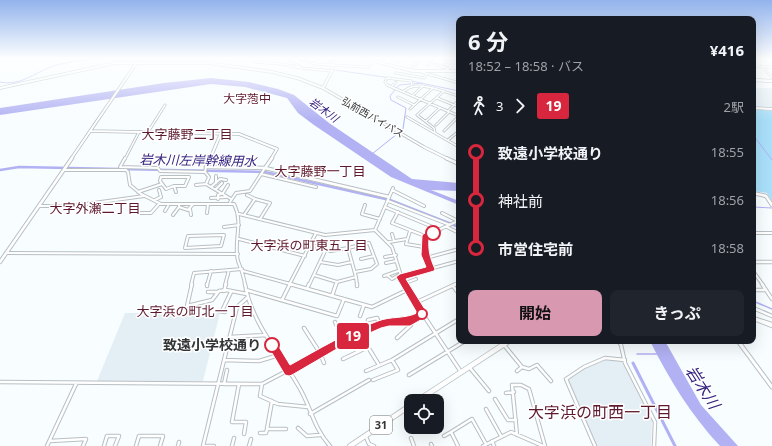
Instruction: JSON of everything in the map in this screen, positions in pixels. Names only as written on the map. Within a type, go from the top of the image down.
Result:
[{"type":"main road","points":[[756,80],[772,81]]},
{"type":"main road","points":[[427,394],[504,344]]},
{"type":"main road","name":"31","points":[[350,446],[404,410]]},
{"type":"street","name":"弘前西バイパス","points":[[0,88],[42,79]]},
{"type":"street","points":[[0,262],[126,79]]},
{"type":"street","name":"弘前西バイパス","points":[[297,79],[323,88],[424,147],[456,163]]},
{"type":"street","points":[[323,88],[328,79]]},
{"type":"street","points":[[387,79],[385,83],[456,115]]},
{"type":"street","points":[[392,79],[411,82],[412,85],[433,88],[456,95]]},
{"type":"street","points":[[442,79],[456,82]]},
{"type":"street","points":[[392,86],[396,82]]},
{"type":"street","points":[[404,92],[412,85]]},
{"type":"street","points":[[412,96],[423,86]]},
{"type":"street","points":[[410,109],[433,88]]},
{"type":"street","points":[[435,133],[434,128],[418,115],[444,91]]},
{"type":"street","points":[[398,97],[414,106]]},
{"type":"street","points":[[436,125],[454,105],[437,98]]},
{"type":"street","points":[[148,132],[165,105]]},
{"type":"street","points":[[426,121],[440,108]]},
{"type":"street","points":[[756,108],[772,110]]},
{"type":"street","points":[[407,117],[456,145]]},
{"type":"street","points":[[444,131],[456,119]]},
{"type":"street","points":[[90,131],[239,134],[277,150],[250,191],[236,193],[230,201],[208,204],[179,206],[160,204],[138,192],[130,185],[128,172],[119,169]]},
{"type":"street","points":[[119,169],[139,132]]},
{"type":"street","points":[[205,170],[221,133]]},
{"type":"street","points":[[448,140],[456,133]]},
{"type":"street","points":[[64,168],[263,171],[388,200],[450,225],[456,230]]},
{"type":"street","points":[[205,170],[209,177],[206,184]]},
{"type":"street","points":[[263,171],[316,187]]},
{"type":"street","points":[[216,176],[216,183]]},
{"type":"street","points":[[161,177],[189,177],[185,186],[174,186],[166,189],[162,184],[160,181],[161,177]]},
{"type":"street","points":[[211,187],[222,178],[226,180]]},
{"type":"street","points":[[216,189],[222,183]]},
{"type":"street","points":[[138,192],[162,184]]},
{"type":"street","points":[[196,185],[206,184],[223,193],[234,204],[239,214],[238,254],[247,298],[266,335],[300,388],[320,435],[330,446]]},
{"type":"street","points":[[218,199],[218,195],[223,193],[228,185]]},
{"type":"street","points":[[174,186],[176,192]]},
{"type":"street","points":[[375,230],[393,189],[424,206]]},
{"type":"street","points":[[155,200],[161,197],[159,190]]},
{"type":"street","points":[[756,194],[766,196],[772,205]]},
{"type":"street","points":[[247,195],[270,203],[260,219]]},
{"type":"street","points":[[38,206],[72,206],[145,196]]},
{"type":"street","points":[[212,198],[218,199],[226,197]]},
{"type":"street","points":[[244,215],[255,199]]},
{"type":"street","points":[[139,213],[151,213],[160,204]]},
{"type":"street","points":[[191,215],[190,209],[193,204]]},
{"type":"street","points":[[207,213],[208,204]]},
{"type":"street","points":[[365,205],[362,214],[380,219]]},
{"type":"street","points":[[165,211],[168,206]]},
{"type":"street","points":[[179,206],[188,210],[190,209]]},
{"type":"street","points":[[173,215],[179,206]]},
{"type":"street","points":[[385,207],[441,230]]},
{"type":"street","points":[[398,212],[392,223],[426,236],[456,222]]},
{"type":"street","points":[[442,213],[456,220]]},
{"type":"street","points":[[239,214],[331,236],[375,230],[389,242],[396,256],[399,276],[403,284],[446,352],[461,372]]},
{"type":"street","points":[[224,227],[239,225]]},
{"type":"street","points":[[410,231],[406,244],[424,247]]},
{"type":"street","points":[[282,300],[316,233]]},
{"type":"street","points":[[756,233],[772,233]]},
{"type":"street","points":[[392,234],[394,241]]},
{"type":"street","points":[[224,235],[221,246],[200,247],[185,248],[188,236],[224,235]]},
{"type":"street","points":[[426,236],[424,247],[426,258],[431,269]]},
{"type":"street","points":[[239,239],[305,256]]},
{"type":"street","points":[[389,242],[407,239]]},
{"type":"street","points":[[311,245],[326,250],[334,250],[369,243],[376,264],[371,269],[355,272]]},
{"type":"street","points":[[198,254],[200,247]]},
{"type":"street","points":[[348,248],[355,272],[357,286]]},
{"type":"street","points":[[307,289],[326,250]]},
{"type":"street","points":[[426,258],[456,250]]},
{"type":"street","points":[[6,254],[238,254]]},
{"type":"street","points":[[361,259],[374,256]]},
{"type":"street","points":[[385,257],[396,256]]},
{"type":"street","points":[[386,263],[396,261]]},
{"type":"street","points":[[320,262],[338,265],[352,262]]},
{"type":"street","points":[[387,275],[392,279],[456,262]]},
{"type":"street","points":[[756,262],[772,262]]},
{"type":"street","points":[[224,290],[229,270]]},
{"type":"street","points":[[218,292],[212,300],[187,306],[194,273],[211,271],[242,270],[344,300],[376,307],[407,290]]},
{"type":"street","points":[[207,286],[211,271]]},
{"type":"street","points":[[384,276],[398,271]]},
{"type":"street","points":[[314,275],[338,282],[356,277]]},
{"type":"street","points":[[756,276],[764,290],[772,299]]},
{"type":"street","points":[[403,284],[416,279]]},
{"type":"street","points":[[332,296],[338,282]]},
{"type":"street","points":[[416,303],[456,284]]},
{"type":"street","points":[[453,286],[456,290]]},
{"type":"street","points":[[208,292],[218,292],[224,290],[247,294]]},
{"type":"street","points":[[246,290],[337,316],[344,300]]},
{"type":"street","points":[[756,290],[764,290]]},
{"type":"street","points":[[222,311],[231,292]]},
{"type":"street","points":[[214,446],[204,446],[217,384],[237,307],[247,298]]},
{"type":"street","points":[[360,316],[364,305]]},
{"type":"street","points":[[756,309],[772,316]]},
{"type":"street","points":[[0,382],[76,384],[262,384],[359,333],[380,324],[410,321],[422,314]]},
{"type":"street","points":[[368,320],[376,318],[380,324]]},
{"type":"street","points":[[756,320],[772,325]]},
{"type":"street","points":[[397,338],[411,325],[410,321]]},
{"type":"street","points":[[366,371],[392,360],[456,321]]},
{"type":"street","points":[[335,322],[344,340]]},
{"type":"street","points":[[304,328],[320,353],[324,363]]},
{"type":"street","points":[[340,331],[344,329]]},
{"type":"street","points":[[359,333],[379,365]]},
{"type":"street","points":[[230,337],[266,335]]},
{"type":"street","points":[[409,375],[460,344]]},
{"type":"street","points":[[504,344],[522,366],[529,369],[537,364],[551,381]]},
{"type":"street","points":[[620,344],[625,360],[655,422],[654,446]]},
{"type":"street","points":[[740,344],[772,387]]},
{"type":"street","points":[[343,359],[368,347]]},
{"type":"street","points":[[224,360],[257,360],[272,358],[279,355]]},
{"type":"street","points":[[595,446],[566,379],[584,367],[605,358],[625,360]]},
{"type":"street","points":[[373,380],[398,370],[392,360]]},
{"type":"street","points":[[469,366],[489,391]]},
{"type":"street","points":[[517,371],[522,366]]},
{"type":"street","points":[[224,384],[227,370]]},
{"type":"street","points":[[310,414],[369,380]]},
{"type":"street","points":[[47,446],[76,384]]},
{"type":"street","points":[[239,384],[232,422],[246,422],[244,434]]},
{"type":"street","points":[[262,384],[260,396],[272,401],[308,407]]},
{"type":"street","points":[[444,436],[472,419],[485,445],[510,432],[538,445],[544,446],[529,389],[521,385],[512,385],[514,392],[517,435]]},
{"type":"street","points":[[506,393],[514,392]]},
{"type":"street","points":[[495,399],[508,420],[516,420]]},
{"type":"street","points":[[260,433],[266,433],[272,401]]},
{"type":"street","points":[[486,409],[501,436]]},
{"type":"street","points":[[298,428],[307,436],[320,435]]},
{"type":"street","points":[[267,429],[286,430]]},
{"type":"street","points":[[451,432],[458,446]]},
{"type":"street","points":[[104,446],[107,436],[119,436],[115,446]]},
{"type":"street","points":[[136,446],[139,436],[163,436],[160,446]]},
{"type":"street","points":[[365,436],[369,444],[374,446]]},
{"type":"street","points":[[232,446],[234,438]]},
{"type":"street","points":[[411,438],[414,446]]},
{"type":"street","points":[[50,441],[86,439],[83,446]]},
{"type":"street","points":[[250,446],[251,439]]},
{"type":"street","points":[[492,441],[494,446]]},
{"type":"shaded area","name":"岩木川","points":[[219,79],[249,82],[278,89],[294,95],[329,123],[412,179],[456,183],[456,191],[431,190],[456,200],[456,204],[391,177],[298,113],[287,98],[245,87],[211,84],[0,115],[0,108],[164,83]]},
{"type":"shaded area","points":[[756,88],[772,88],[772,108],[756,107]]},
{"type":"shaded area","points":[[756,109],[772,111],[772,201],[767,193],[756,191]]},
{"type":"shaded area","points":[[125,313],[220,313],[203,381],[97,381]]},
{"type":"shaded area","name":"岩木川","points":[[652,344],[667,344],[701,405],[738,446],[720,446],[690,409]]},
{"type":"shaded area","points":[[606,360],[622,362],[652,421],[651,446],[597,446],[569,379],[584,369]]},
{"type":"waterway","points":[[0,82],[8,83],[25,79]]},
{"type":"waterway","points":[[411,81],[421,83]]},
{"type":"waterway","points":[[413,84],[421,83]]},
{"type":"waterway","points":[[421,83],[456,90]]},
{"type":"waterway","points":[[403,129],[406,108],[391,100],[390,96],[399,85],[410,84]]},
{"type":"waterway","points":[[372,154],[397,134]]},
{"type":"waterway","points":[[756,139],[772,160]]},
{"type":"waterway","name":"岩木川左岸幹線用水","points":[[0,170],[19,167],[265,172],[390,200],[456,226]]},
{"type":"waterway","points":[[756,207],[772,208]]},
{"type":"waterway","points":[[756,302],[772,309]]},
{"type":"waterway","points":[[637,354],[657,354]]},
{"type":"waterway","name":"岩木川左岸幹線用水","points":[[633,363],[675,446]]},
{"type":"bus line","name":"19","points":[[272,345],[289,371],[344,340],[380,324],[389,322],[406,322],[422,314],[400,277],[431,269],[425,255],[424,247],[426,236],[433,233]]},
{"type":"place","name":"致遠小学校通り","points":[[272,345]]},
{"type":"district","name":"大字萢中","points":[[247,99]]},
{"type":"district","name":"大字藤野二丁目","points":[[187,134]]},
{"type":"district","name":"大字藤野一丁目","points":[[320,171]]},
{"type":"district","name":"大字外瀬二丁目","points":[[95,208]]},
{"type":"district","name":"大字浜の町東五丁目","points":[[309,245]]},
{"type":"district","name":"大字浜の町北一丁目","points":[[195,311]]},
{"type":"district","name":"大字浜の町西一丁目","points":[[600,412]]}]
